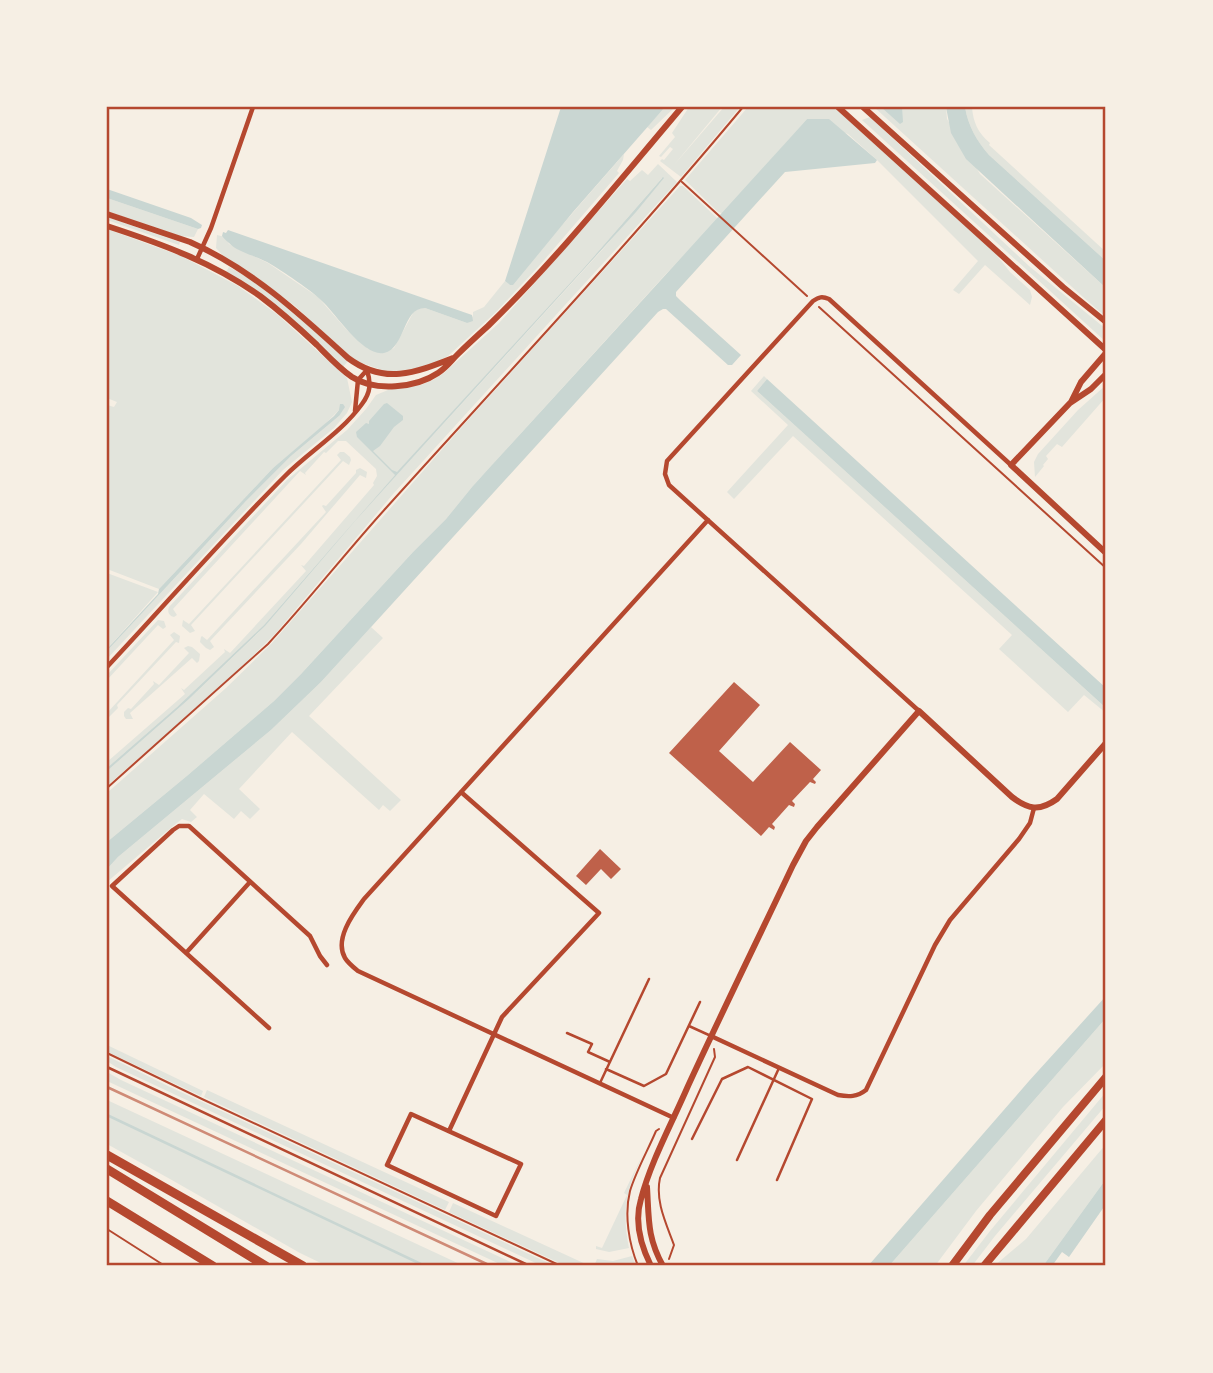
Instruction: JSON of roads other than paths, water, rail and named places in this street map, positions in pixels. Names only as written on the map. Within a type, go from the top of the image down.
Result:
[{"type":"highway","points":[[107,1155],[303,1266]]},
{"type":"highway","points":[[107,1169],[266,1266]]},
{"type":"highway","points":[[107,1201],[211,1266]]},
{"type":"main road","points":[[952,1266],[995,1209],[1106,1077]]},
{"type":"main road","points":[[984,1266],[1106,1119]]},
{"type":"street","points":[[197,259],[227,185],[253,107]]},
{"type":"street","points":[[107,226],[197,259],[231,278],[261,297],[336,364],[358,380],[388,387],[414,385],[437,375],[534,279],[681,107]]},
{"type":"street","points":[[842,107],[1106,351],[1081,382],[1070,403]]},
{"type":"street","points":[[863,107],[1063,287],[1106,322]]},
{"type":"street","points":[[107,214],[203,248],[247,274],[295,309],[348,358],[367,370],[382,374],[413,373],[455,357]]},
{"type":"street","points":[[1106,552],[829,299],[819,297],[667,461],[664,474],[669,485],[1023,805],[1034,808],[1057,799],[1106,743]]},
{"type":"street","points":[[355,412],[358,380],[367,370]]},
{"type":"street","points":[[107,667],[280,481],[342,428],[362,405],[369,392],[371,383],[367,370]]},
{"type":"street","points":[[1011,465],[1070,403],[1091,389],[1106,374]]},
{"type":"street","points":[[674,1118],[358,971],[344,957],[342,947],[348,925],[364,899],[708,520]]},
{"type":"street","points":[[650,1266],[643,1250],[639,1220],[640,1201],[650,1172],[711,1036],[806,841],[919,711]]},
{"type":"street","points":[[449,1131],[502,1017],[599,913],[461,792]]},
{"type":"street","points":[[711,1036],[838,1095],[855,1097],[866,1090],[935,945],[950,920],[1019,839],[1030,823],[1034,808]]},
{"type":"street","points":[[270,1028],[112,886],[173,830],[184,825],[189,826],[310,936],[327,965]]},
{"type":"street","points":[[186,953],[250,882]]},
{"type":"street","points":[[411,1114],[449,1131],[522,1164],[496,1216],[387,1165],[411,1114]]},
{"type":"street","points":[[647,1184],[648,1221],[655,1251],[664,1266]]},
{"type":"lane","points":[[600,1083],[649,979]]},
{"type":"lane","points":[[607,1069],[644,1086],[666,1074],[700,1002]]},
{"type":"lane","points":[[689,1026],[711,1036]]},
{"type":"lane","points":[[567,1033],[592,1044],[588,1052],[610,1062]]},
{"type":"lane","points":[[107,1067],[530,1266]]},
{"type":"lane","points":[[692,1139],[722,1079],[748,1067],[812,1099],[777,1180]]},
{"type":"lane","points":[[737,1160],[779,1068]]},
{"type":"waterway","points":[[107,1115],[425,1266]]},
{"type":"railway","points":[[107,1087],[491,1266]]}]
